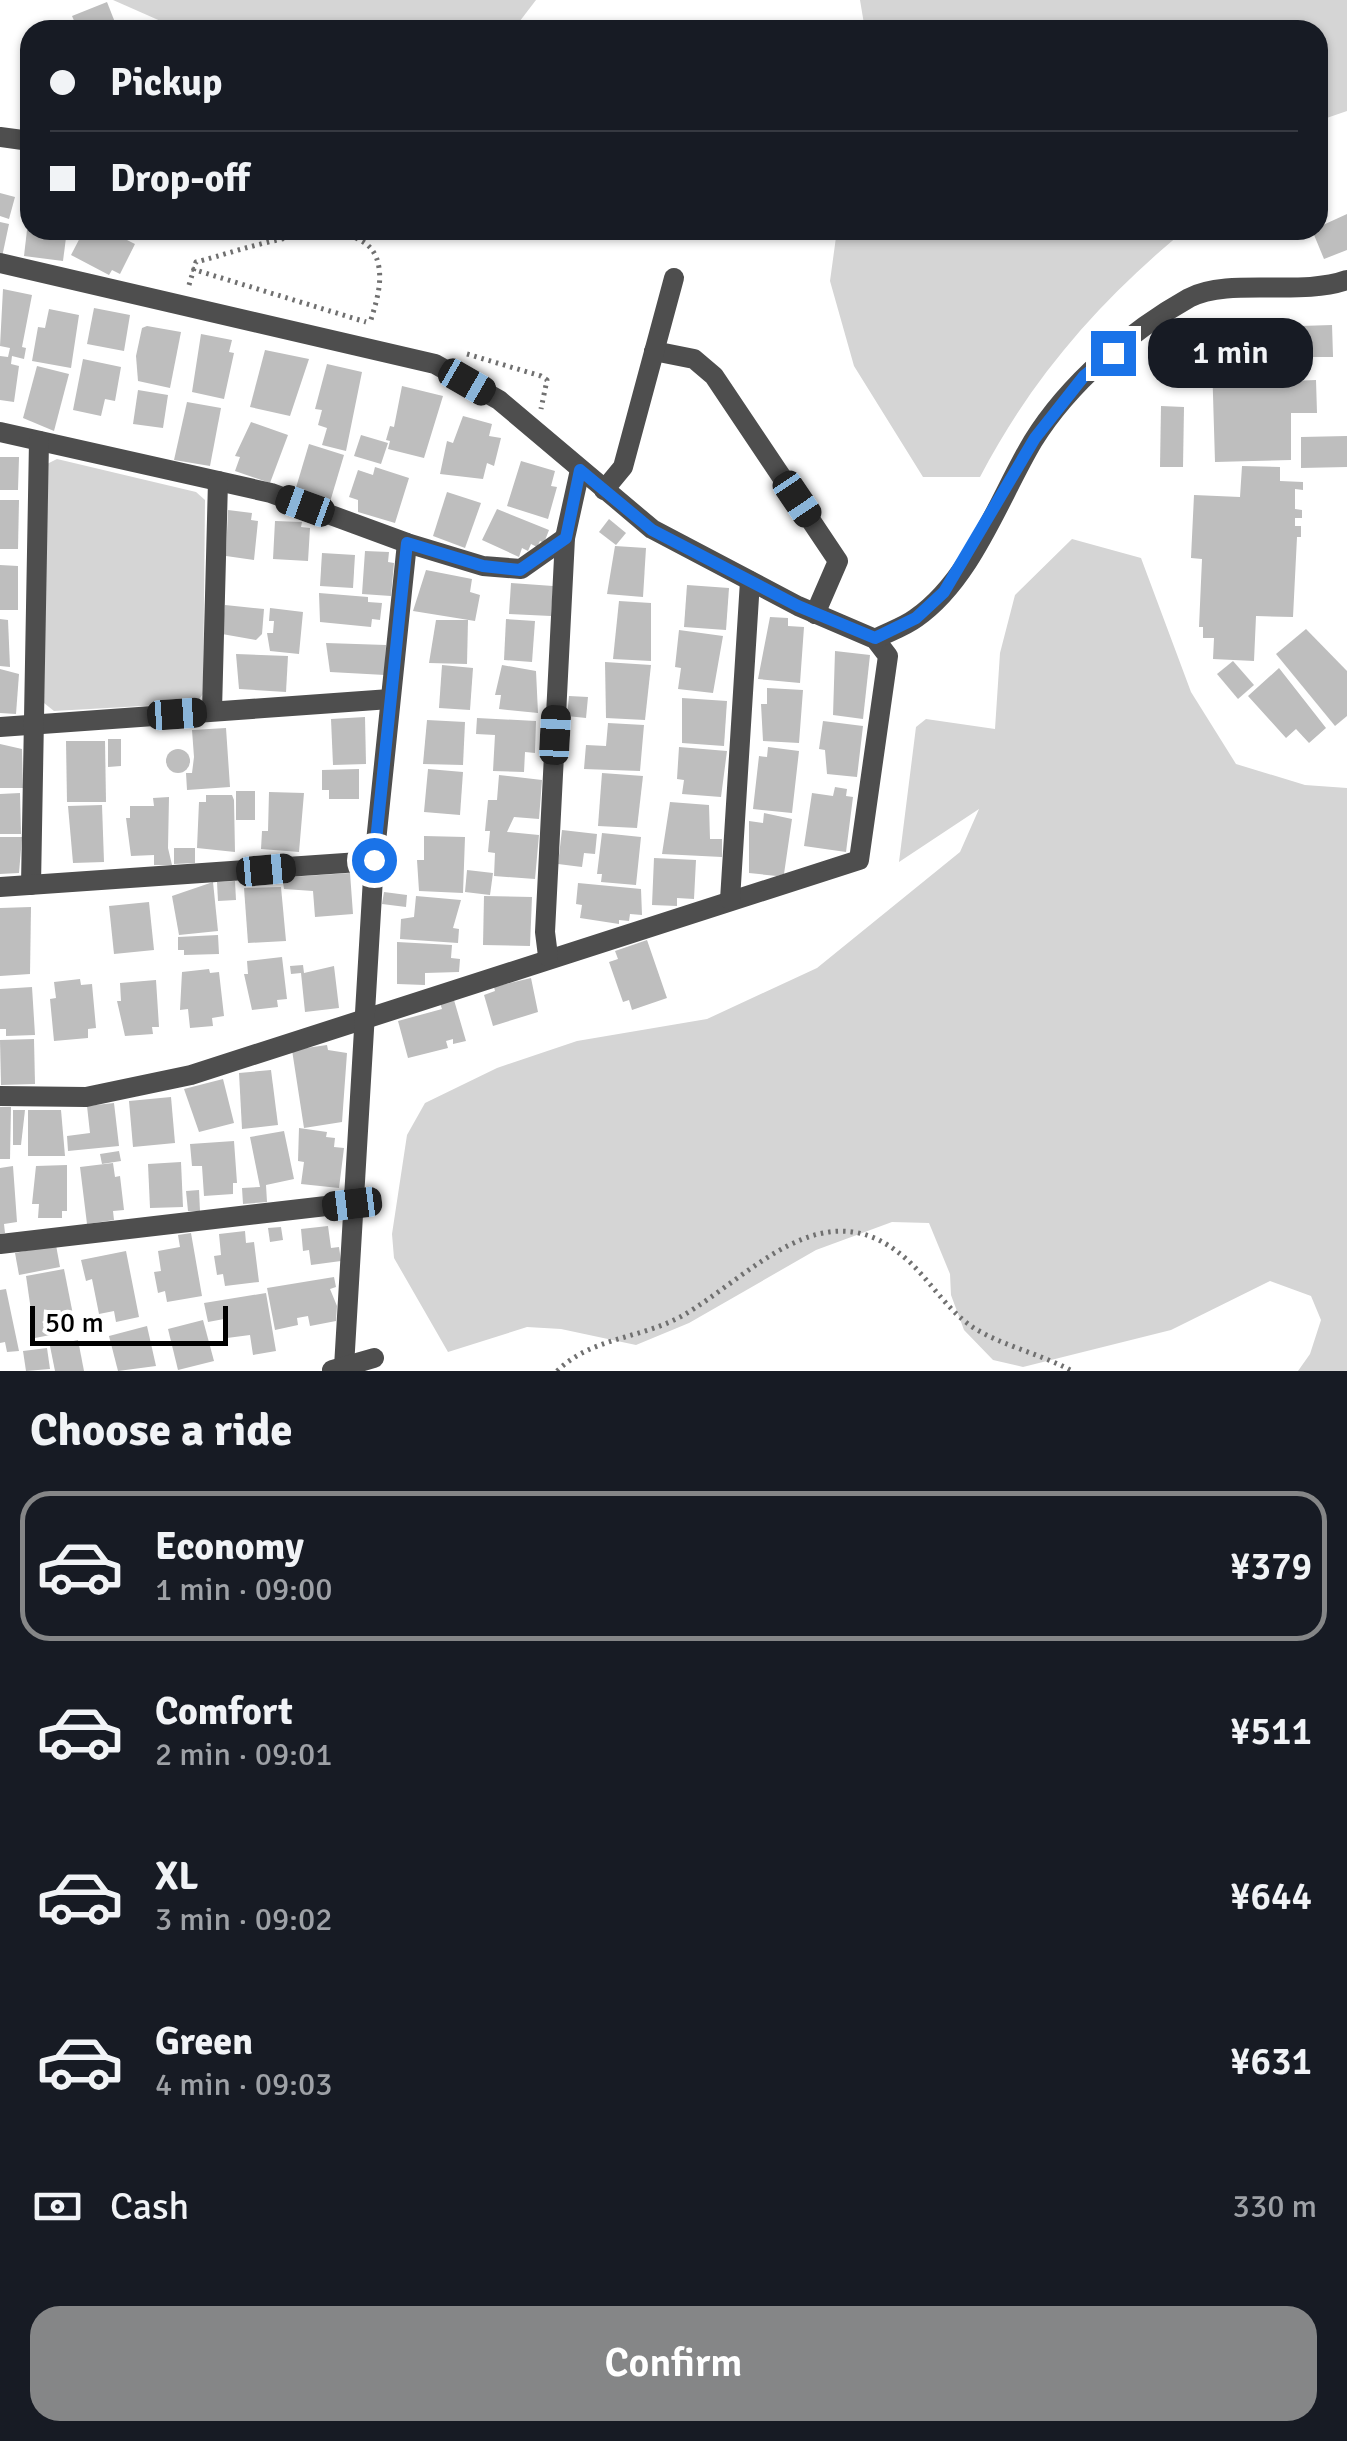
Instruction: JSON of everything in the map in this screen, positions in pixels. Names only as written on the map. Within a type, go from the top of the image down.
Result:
[{"type":"street","points":[[0,264],[435,364],[500,400],[652,530],[815,614],[875,638],[888,656],[860,860],[548,956],[191,1075],[86,1097],[0,1096]]},
{"type":"street","points":[[604,490],[623,467],[674,278]]},
{"type":"street","points":[[875,638],[916,618],[944,592],[1035,438],[1084,376],[1141,330],[1194,296],[1250,288],[1324,288],[1347,280]]},
{"type":"street","points":[[654,352],[694,360],[714,376],[838,561],[815,614]]},
{"type":"street","points":[[0,432],[270,493],[483,566],[520,570],[566,538]]},
{"type":"street","points":[[31,885],[39,440]]},
{"type":"street","points":[[548,956],[545,932],[566,538],[580,470]]},
{"type":"street","points":[[212,711],[218,481]]},
{"type":"street","points":[[374,1358],[337,1369],[374,860],[407,543]]},
{"type":"street","points":[[730,900],[750,581]]},
{"type":"street","points":[[0,726],[390,698]]},
{"type":"street","points":[[0,887],[374,860]]},
{"type":"street","points":[[0,1244],[352,1204]]},
{"type":"path","points":[[186,296],[196,262],[289,240]]},
{"type":"path","points":[[364,240],[377,258],[380,279],[370,323]]},
{"type":"path","points":[[558,1371],[579,1351],[682,1315],[779,1248],[832,1232],[879,1240],[904,1256],[973,1327],[1072,1371]]},
{"type":"shaded area","points":[[113,0],[536,0],[521,20],[158,20]]},
{"type":"shaded area","points":[[860,0],[1347,0],[1347,111],[1328,118],[1328,20],[863,20]]},
{"type":"shaded area","points":[[836,240],[1174,240],[1069,343],[1021,407],[980,477],[923,477],[854,366],[830,281]]},
{"type":"shaded area","points":[[57,459],[196,492],[205,500],[203,694],[196,703],[54,711],[44,703],[47,464]]},
{"type":"shaded area","points":[[1072,539],[1141,558],[1191,692],[1236,764],[1305,785],[1347,788],[1347,1371],[1298,1371],[1310,1354],[1321,1320],[1311,1296],[1270,1281],[1171,1330],[1023,1367],[993,1360],[964,1330],[951,1295],[950,1274],[929,1223],[892,1222],[816,1250],[689,1323],[636,1345],[561,1329],[527,1327],[448,1352],[394,1258],[392,1234],[407,1135],[425,1103],[497,1068],[577,1041],[707,1019],[817,968],[960,852],[979,809],[899,862],[916,727],[926,719],[995,729],[1000,653],[1015,595]]},
{"type":"building","points":[[107,2],[114,20],[74,20],[72,16]]},
{"type":"building","points":[[0,193],[15,197],[9,219],[0,216]]},
{"type":"building","points":[[1347,214],[1347,250],[1324,259],[1316,240],[1328,240],[1328,223]]},
{"type":"building","points":[[0,222],[9,224],[2,257],[0,257]]},
{"type":"building","points":[[26,240],[66,240],[63,261],[24,256]]},
{"type":"building","points":[[79,240],[127,240],[135,244],[120,274],[112,270],[109,275],[71,255]]},
{"type":"building","points":[[3,289],[32,295],[22,347],[26,348],[24,359],[12,356],[11,364],[19,366],[14,402],[0,400],[0,356],[8,357],[10,348],[0,346]]},
{"type":"building","points":[[94,308],[130,315],[124,351],[87,344]]},
{"type":"building","points":[[49,309],[79,315],[71,368],[32,361],[38,327],[45,328]]},
{"type":"building","points":[[1332,325],[1333,357],[1301,357],[1300,326]]},
{"type":"building","points":[[142,328],[181,332],[170,388],[138,381],[136,356]]},
{"type":"building","points":[[1288,330],[1290,381],[1316,380],[1317,413],[1291,413],[1291,460],[1215,462],[1212,362],[1202,363],[1202,352],[1211,352],[1211,333]]},
{"type":"building","points":[[201,334],[232,340],[229,352],[234,353],[224,399],[192,392]]},
{"type":"building","points":[[265,350],[309,359],[290,416],[250,407]]},
{"type":"building","points":[[83,359],[121,367],[115,401],[105,399],[101,416],[73,410]]},
{"type":"building","points":[[327,364],[362,372],[346,451],[322,445],[327,428],[318,425],[322,410],[315,409]]},
{"type":"building","points":[[37,366],[69,374],[54,431],[23,418]]},
{"type":"building","points":[[402,386],[443,396],[424,458],[388,449],[390,441],[386,440],[390,426],[394,427]]},
{"type":"building","points":[[138,390],[168,395],[163,428],[133,424]]},
{"type":"building","points":[[187,402],[221,408],[210,466],[174,460]]},
{"type":"building","points":[[1161,406],[1184,407],[1183,467],[1160,467]]},
{"type":"building","points":[[463,416],[492,424],[489,436],[501,438],[494,466],[487,463],[483,479],[440,474],[447,441],[453,443]]},
{"type":"building","points":[[251,422],[288,435],[270,483],[235,471],[240,457],[235,456]]},
{"type":"building","points":[[361,435],[388,443],[381,464],[354,456]]},
{"type":"building","points":[[1347,436],[1347,467],[1301,468],[1301,437]]},
{"type":"building","points":[[309,444],[344,455],[330,502],[295,491]]},
{"type":"building","points":[[0,457],[19,457],[18,490],[0,490]]},
{"type":"building","points":[[521,461],[555,471],[551,486],[557,487],[548,519],[507,506]]},
{"type":"building","points":[[1242,466],[1280,467],[1280,481],[1303,482],[1303,490],[1295,489],[1295,509],[1302,510],[1302,518],[1295,518],[1295,526],[1301,526],[1301,537],[1297,537],[1293,617],[1256,616],[1254,661],[1213,659],[1214,638],[1203,638],[1203,627],[1199,627],[1202,559],[1191,558],[1194,495],[1240,497]]},
{"type":"building","points":[[375,467],[409,478],[395,523],[358,512],[358,500],[349,497],[358,470],[373,475]]},
{"type":"building","points":[[447,492],[481,503],[465,548],[433,536]]},
{"type":"building","points":[[0,500],[19,500],[18,549],[0,549]]},
{"type":"building","points":[[497,509],[549,530],[544,543],[540,541],[537,547],[531,544],[528,551],[522,548],[519,557],[482,540]]},
{"type":"building","points":[[228,510],[252,513],[251,520],[258,521],[254,560],[226,556]]},
{"type":"building","points":[[609,519],[626,533],[616,545],[599,532]]},
{"type":"building","points":[[275,521],[302,522],[301,527],[310,528],[308,561],[273,559]]},
{"type":"building","points":[[615,546],[646,548],[643,597],[607,594]]},
{"type":"building","points":[[365,551],[389,552],[388,562],[394,563],[391,596],[362,594]]},
{"type":"building","points":[[322,553],[355,555],[353,588],[320,586]]},
{"type":"building","points":[[0,565],[18,566],[18,610],[0,610]]},
{"type":"building","points":[[426,570],[472,579],[470,592],[480,595],[475,621],[413,611]]},
{"type":"building","points":[[511,583],[553,586],[551,616],[509,614]]},
{"type":"building","points":[[687,585],[729,588],[726,630],[684,627]]},
{"type":"building","points":[[319,593],[368,597],[368,602],[382,603],[380,620],[372,619],[371,627],[320,622]]},
{"type":"building","points":[[619,601],[651,603],[651,661],[613,659]]},
{"type":"building","points":[[225,605],[264,609],[262,634],[256,640],[222,634]]},
{"type":"building","points":[[270,608],[303,612],[299,654],[270,651],[267,633],[273,633],[274,621],[269,621]]},
{"type":"building","points":[[770,617],[788,618],[788,626],[804,627],[800,683],[758,679]]},
{"type":"building","points":[[0,619],[8,620],[10,667],[0,666]]},
{"type":"building","points":[[506,619],[535,621],[532,662],[504,660]]},
{"type":"building","points":[[436,620],[468,620],[467,664],[429,663]]},
{"type":"building","points":[[1306,629],[1347,671],[1347,716],[1335,726],[1276,654]]},
{"type":"building","points":[[679,630],[723,636],[713,693],[678,689],[681,668],[675,667]]},
{"type":"building","points":[[326,643],[386,645],[385,675],[330,672]]},
{"type":"building","points":[[835,651],[870,655],[863,719],[833,715]]},
{"type":"building","points":[[236,654],[288,656],[286,692],[239,689]]},
{"type":"building","points":[[1233,661],[1254,685],[1238,699],[1217,674]]},
{"type":"building","points":[[605,662],[651,665],[645,720],[606,718]]},
{"type":"building","points":[[442,665],[473,668],[470,710],[439,708]]},
{"type":"building","points":[[502,665],[536,671],[538,713],[499,709],[501,695],[495,695]]},
{"type":"building","points":[[1279,668],[1326,728],[1309,743],[1296,729],[1286,738],[1248,696]]},
{"type":"building","points":[[0,669],[19,674],[16,714],[0,713]]},
{"type":"building","points":[[767,688],[803,690],[799,743],[763,741],[761,704],[767,704]]},
{"type":"building","points":[[569,696],[588,697],[586,718],[567,716]]},
{"type":"building","points":[[682,698],[727,701],[724,746],[682,743]]},
{"type":"building","points":[[365,717],[366,764],[333,765],[331,719]]},
{"type":"building","points":[[477,718],[536,721],[535,753],[525,752],[524,772],[493,771],[495,735],[476,734]]},
{"type":"building","points":[[427,720],[465,722],[463,765],[423,764]]},
{"type":"building","points":[[823,721],[863,726],[857,777],[827,774],[825,750],[819,749]]},
{"type":"building","points":[[608,723],[644,725],[640,771],[584,769],[586,745],[606,746]]},
{"type":"building","points":[[226,728],[230,787],[187,790],[186,773],[192,773],[194,757],[192,730]]},
{"type":"building","points":[[108,739],[121,739],[121,766],[108,767]]},
{"type":"building","points":[[66,741],[105,741],[106,802],[67,802]]},
{"type":"building","points":[[0,744],[22,749],[23,788],[0,788]]},
{"type":"building","points":[[679,747],[727,751],[721,797],[682,794],[684,780],[677,779]]},
{"type":"building","points":[[768,747],[799,751],[792,813],[753,809],[759,756],[767,757]]},
{"type":"building","points":[[178,749],[190,761],[178,773],[166,761]]},
{"type":"building","points":[[359,769],[359,799],[329,799],[329,790],[322,790],[322,770]]},
{"type":"building","points":[[428,769],[463,772],[460,815],[424,812]]},
{"type":"building","points":[[602,773],[643,776],[637,828],[598,826]]},
{"type":"building","points":[[499,775],[542,780],[539,819],[514,817],[507,832],[539,835],[535,879],[494,876],[495,853],[488,852],[490,831],[485,831],[488,800],[497,800]]},
{"type":"building","points":[[835,787],[847,789],[846,796],[853,797],[846,852],[804,846],[812,793],[833,796]]},
{"type":"building","points":[[236,791],[255,791],[255,820],[236,820]]},
{"type":"building","points":[[269,792],[304,793],[299,852],[261,849],[262,831],[268,831]]},
{"type":"building","points":[[20,793],[21,834],[0,834],[0,794]]},
{"type":"building","points":[[206,795],[232,795],[235,852],[197,848],[199,802],[206,802]]},
{"type":"building","points":[[169,797],[168,848],[172,865],[154,865],[154,855],[131,856],[126,818],[130,818],[130,806],[154,806],[153,798]]},
{"type":"building","points":[[670,802],[709,805],[710,839],[722,839],[722,857],[662,854]]},
{"type":"building","points":[[102,805],[104,862],[73,863],[68,806]]},
{"type":"building","points":[[764,813],[792,819],[784,874],[777,876],[749,873],[749,821],[763,823]]},
{"type":"building","points":[[562,830],[597,834],[595,854],[584,853],[582,867],[558,864]]},
{"type":"building","points":[[602,833],[641,837],[636,885],[601,882],[602,874],[597,874]]},
{"type":"building","points":[[424,836],[465,837],[463,893],[419,891],[417,860],[424,860]]},
{"type":"building","points":[[0,837],[22,837],[19,873],[0,874]]},
{"type":"building","points":[[174,848],[195,848],[195,863],[174,864]]},
{"type":"building","points":[[654,858],[696,860],[694,899],[677,898],[677,906],[652,905]]},
{"type":"building","points":[[467,870],[493,873],[490,895],[465,892]]},
{"type":"building","points":[[350,873],[353,914],[315,917],[313,891],[284,889],[283,882],[291,881],[290,877]]},
{"type":"building","points":[[235,881],[236,900],[218,901],[217,882]]},
{"type":"building","points":[[213,882],[218,931],[179,935],[172,896]]},
{"type":"building","points":[[578,883],[641,889],[642,915],[630,914],[629,921],[619,920],[619,924],[580,918],[582,905],[576,904]]},
{"type":"building","points":[[281,887],[286,941],[248,943],[244,888]]},
{"type":"building","points":[[384,892],[407,895],[406,907],[382,904]]},
{"type":"building","points":[[416,896],[461,900],[453,928],[459,929],[458,943],[400,939],[401,919],[414,917]]},
{"type":"building","points":[[484,896],[532,897],[530,946],[483,945]]},
{"type":"building","points":[[149,902],[154,950],[114,954],[109,906]]},
{"type":"building","points":[[31,907],[30,974],[0,976],[0,908]]},
{"type":"building","points":[[218,935],[219,954],[184,955],[184,950],[178,950],[178,937]]},
{"type":"building","points":[[647,940],[667,998],[632,1010],[629,1000],[623,1002],[609,962],[618,959],[615,951]]},
{"type":"building","points":[[397,942],[452,945],[451,958],[460,959],[459,972],[425,973],[425,985],[397,984]]},
{"type":"building","points":[[282,957],[287,999],[277,1000],[278,1007],[252,1010],[244,974],[248,974],[247,961]]},
{"type":"building","points":[[303,965],[304,973],[334,966],[339,1008],[305,1012],[301,973],[291,974],[290,966]]},
{"type":"building","points":[[209,969],[210,973],[219,972],[224,1016],[212,1018],[213,1026],[190,1028],[188,1009],[180,1010],[182,972]]},
{"type":"building","points":[[531,978],[538,1012],[493,1026],[484,995],[495,991],[494,987]]},
{"type":"building","points":[[80,979],[81,985],[92,984],[96,1028],[88,1029],[88,1038],[54,1041],[50,999],[56,998],[54,982]]},
{"type":"building","points":[[156,980],[159,1027],[152,1027],[153,1034],[125,1036],[117,1001],[121,1001],[120,983]]},
{"type":"building","points":[[32,987],[35,1035],[6,1036],[6,1029],[0,1029],[0,989]]},
{"type":"building","points":[[454,1000],[466,1041],[446,1041],[448,1048],[408,1058],[398,1021],[442,1009],[440,1003]]},
{"type":"building","points":[[34,1039],[35,1084],[1,1085],[0,1040]]},
{"type":"building","points":[[327,1045],[328,1050],[347,1053],[342,1122],[304,1128],[292,1050]]},
{"type":"building","points":[[271,1070],[278,1125],[242,1129],[239,1073]]},
{"type":"building","points":[[223,1079],[234,1123],[199,1132],[184,1089]]},
{"type":"building","points":[[171,1097],[175,1143],[133,1147],[129,1101]]},
{"type":"building","points":[[114,1103],[119,1146],[68,1151],[67,1136],[90,1133],[87,1106]]},
{"type":"building","points":[[0,1107],[11,1107],[10,1159],[0,1159]]},
{"type":"building","points":[[13,1110],[25,1110],[21,1145],[13,1145]]},
{"type":"building","points":[[28,1110],[61,1110],[65,1156],[28,1156]]},
{"type":"building","points":[[299,1128],[327,1132],[326,1137],[335,1138],[334,1147],[344,1148],[339,1188],[301,1184],[304,1162],[298,1161]]},
{"type":"building","points":[[284,1131],[294,1179],[266,1185],[267,1202],[243,1204],[242,1188],[260,1187],[250,1137]]},
{"type":"building","points":[[234,1141],[237,1183],[233,1183],[233,1194],[204,1196],[202,1166],[192,1166],[190,1144]]},
{"type":"building","points":[[119,1151],[121,1161],[102,1164],[100,1154]]},
{"type":"building","points":[[181,1162],[183,1207],[150,1208],[148,1164]]},
{"type":"building","points":[[113,1163],[115,1177],[120,1176],[124,1210],[113,1211],[114,1220],[87,1224],[80,1167]]},
{"type":"building","points":[[67,1165],[67,1211],[62,1211],[62,1218],[38,1218],[39,1204],[32,1204],[36,1166]]},
{"type":"building","points":[[13,1166],[17,1222],[4,1224],[5,1233],[0,1234],[0,1168]]},
{"type":"building","points":[[199,1190],[200,1211],[188,1211],[186,1191]]},
{"type":"building","points":[[328,1226],[331,1248],[339,1247],[341,1261],[311,1265],[309,1250],[303,1251],[301,1229]]},
{"type":"building","points":[[281,1227],[283,1240],[270,1242],[268,1228]]},
{"type":"building","points":[[245,1231],[246,1243],[254,1242],[259,1282],[225,1286],[223,1274],[217,1275],[214,1256],[221,1255],[219,1234]]},
{"type":"building","points":[[191,1233],[202,1296],[167,1302],[165,1291],[158,1293],[154,1272],[161,1271],[158,1251],[180,1247],[178,1235]]},
{"type":"building","points":[[56,1245],[60,1267],[19,1275],[15,1253]]},
{"type":"building","points":[[126,1251],[139,1317],[116,1322],[114,1311],[99,1314],[92,1279],[86,1281],[81,1260]]},
{"type":"building","points":[[64,1269],[76,1330],[35,1338],[26,1276]]},
{"type":"building","points":[[334,1277],[336,1287],[330,1289],[337,1306],[336,1321],[310,1326],[308,1316],[297,1318],[298,1325],[275,1330],[267,1288]]},
{"type":"building","points":[[6,1289],[19,1351],[7,1352],[5,1342],[0,1343],[0,1290]]},
{"type":"building","points":[[266,1293],[276,1351],[253,1355],[250,1335],[227,1338],[224,1319],[208,1322],[204,1303]]},
{"type":"building","points":[[203,1320],[214,1361],[178,1370],[168,1329]]},
{"type":"building","points":[[147,1326],[156,1366],[118,1371],[109,1336]]},
{"type":"building","points":[[78,1340],[84,1371],[55,1371],[50,1346]]},
{"type":"building","points":[[47,1348],[50,1369],[26,1371],[23,1351]]},
{"type":"route","points":[[374,860],[407,543],[483,566],[520,570],[566,538],[580,470],[652,530],[798,606],[875,638],[916,618],[944,592],[1035,438],[1084,376],[1113,353]]}]
